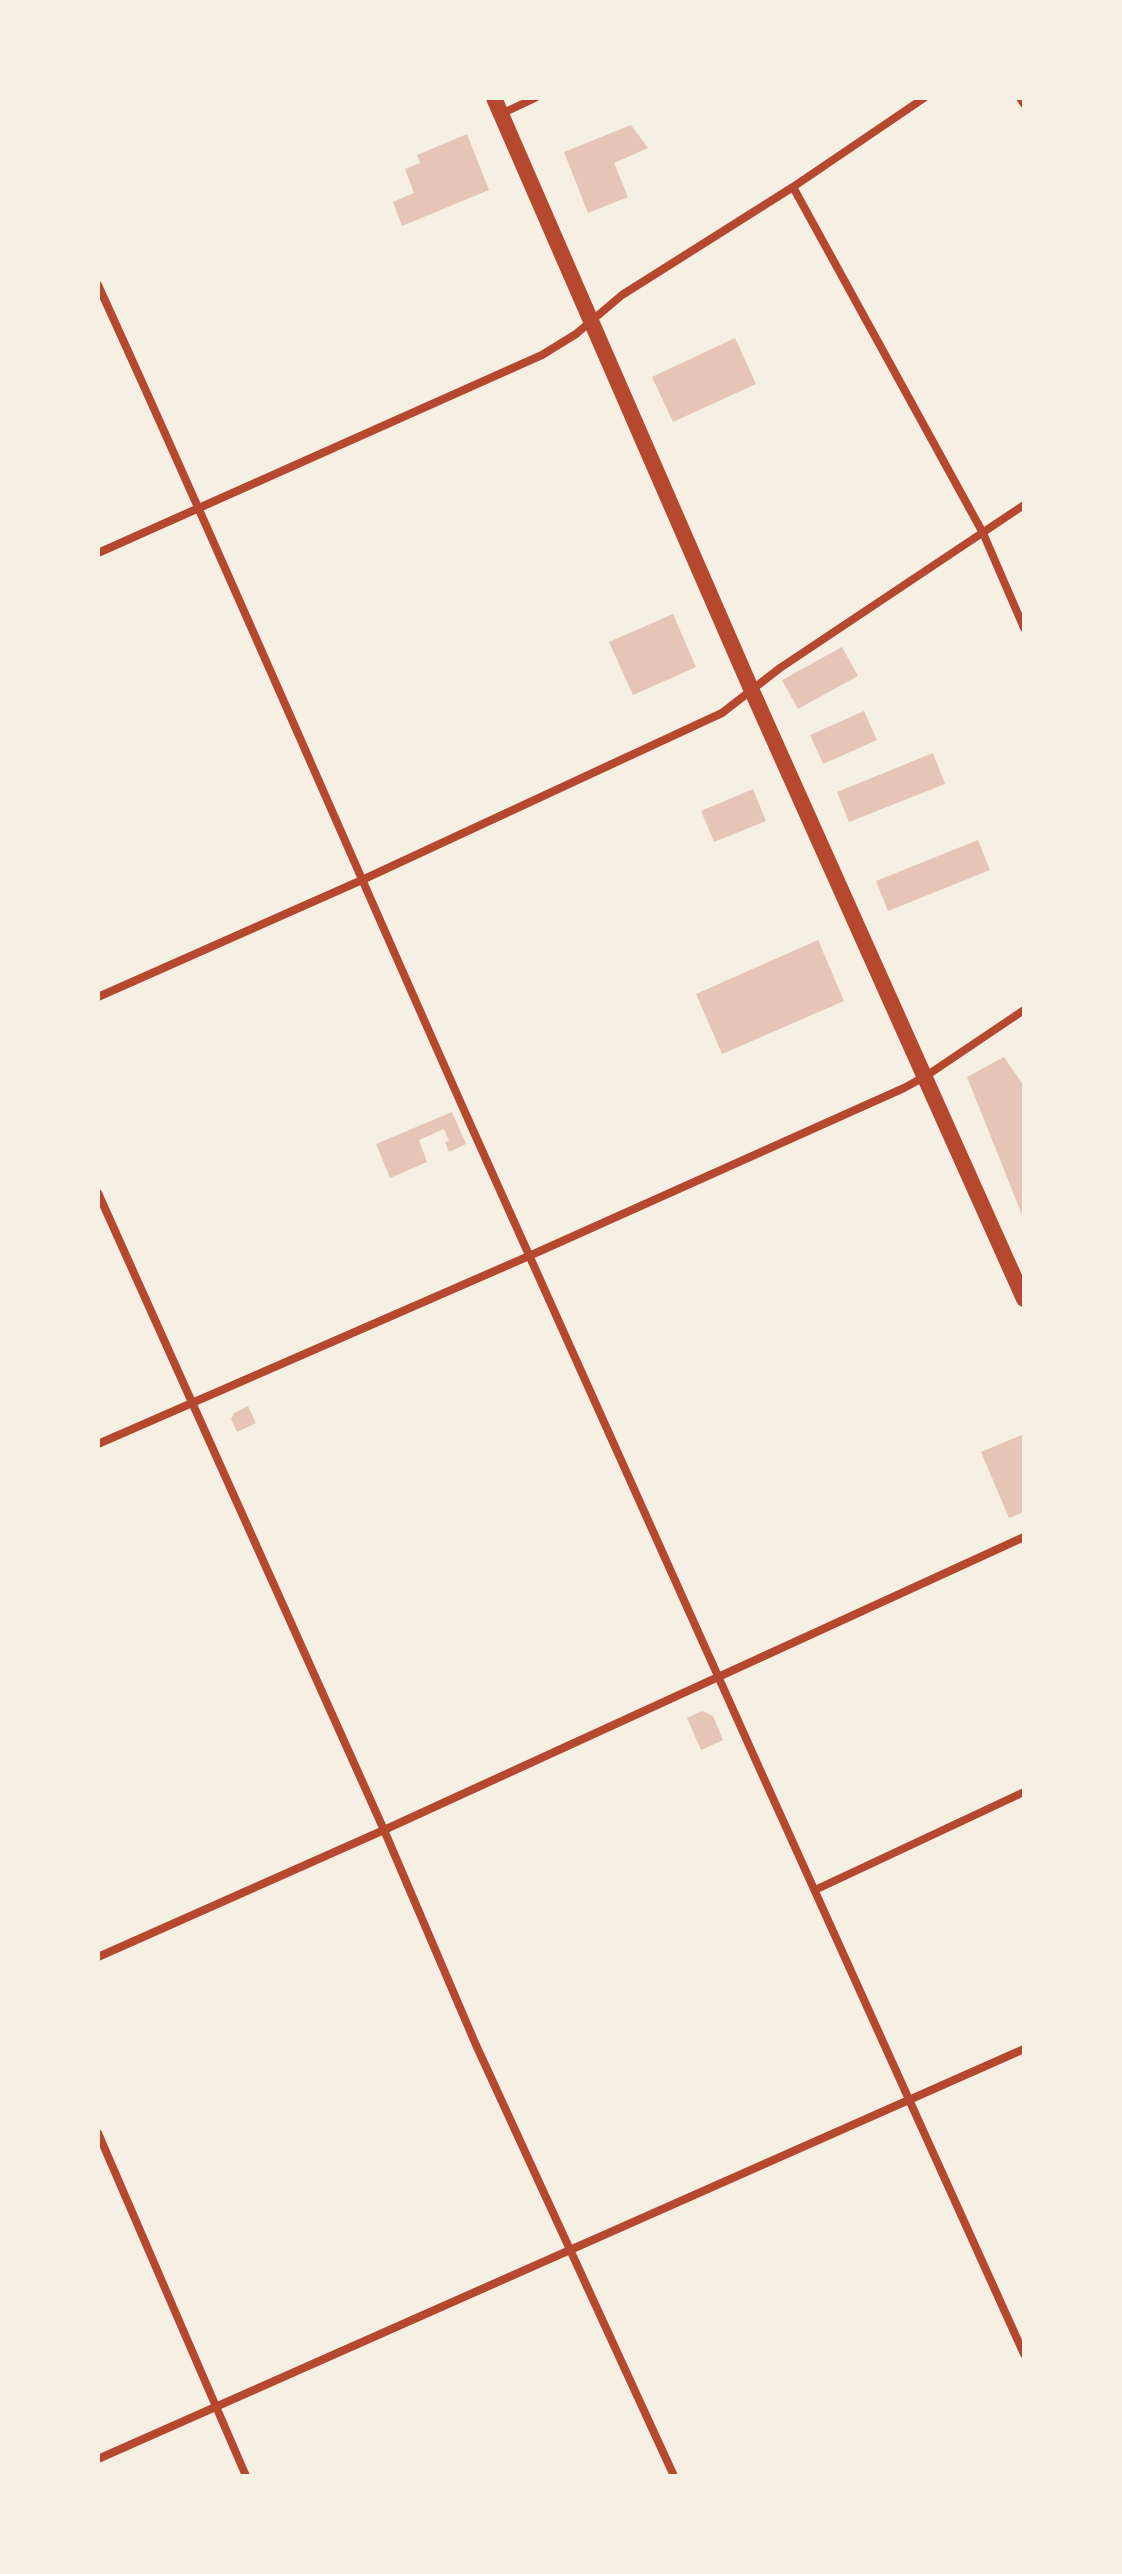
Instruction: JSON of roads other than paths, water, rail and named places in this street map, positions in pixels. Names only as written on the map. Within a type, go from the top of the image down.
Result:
[{"type":"main road","points":[[497,106],[752,691],[1024,1299]]},
{"type":"street","points":[[497,106],[535,98]]},
{"type":"street","points":[[98,553],[542,355],[565,342],[622,295],[793,187],[924,98]]},
{"type":"street","points":[[1020,98],[1024,104]]},
{"type":"street","points":[[793,187],[983,533],[1024,628]]},
{"type":"street","points":[[98,285],[200,507],[529,1256],[1024,2354]]},
{"type":"street","points":[[98,997],[362,880],[722,713],[780,668],[1024,505]]},
{"type":"street","points":[[98,1444],[529,1256],[926,1076],[1024,1010]]},
{"type":"street","points":[[98,1193],[384,1830],[476,2045],[674,2476]]},
{"type":"street","points":[[98,1957],[384,1830],[1024,1537]]},
{"type":"street","points":[[815,1890],[1024,1792]]},
{"type":"street","points":[[98,2459],[1024,2049]]},
{"type":"street","points":[[98,2133],[246,2476]]}]
